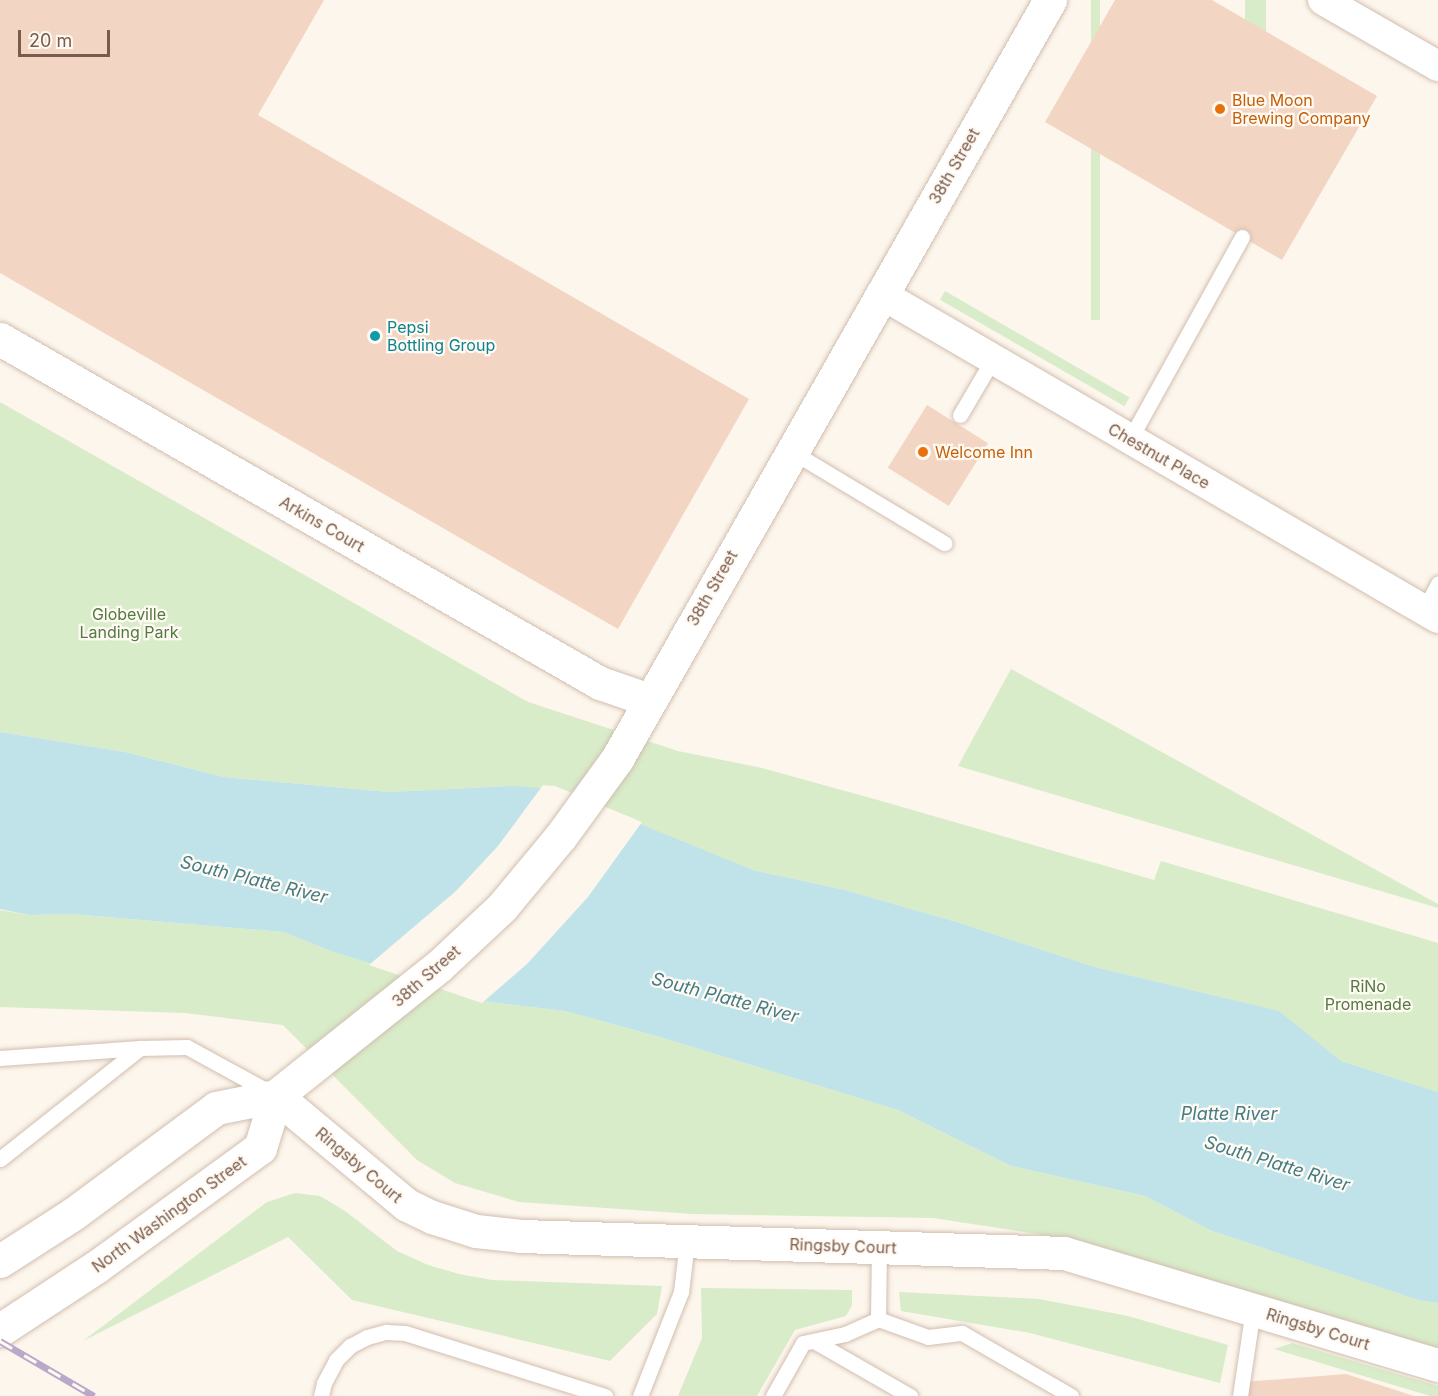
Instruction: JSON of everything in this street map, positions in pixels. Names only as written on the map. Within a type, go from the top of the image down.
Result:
[{"type":"main road","name":"38th Street","points":[[276,1096],[439,966],[502,907],[561,836],[617,759],[1050,0]]},
{"type":"main road","name":"Arkins Court","points":[[0,339],[600,683],[649,700]]},
{"type":"main road","name":"Ringsby Court","points":[[276,1096],[407,1205],[432,1217],[476,1231],[521,1236],[1064,1253],[1438,1365]]},
{"type":"main road","points":[[0,1261],[73,1214],[216,1108],[276,1096]]},
{"type":"main road","name":"North Washington Street","points":[[0,1330],[96,1267],[260,1148],[276,1096]]},
{"type":"street","points":[[1323,0],[1438,66]]},
{"type":"street","name":"Chestnut Place","points":[[881,294],[1431,614]]},
{"type":"lane","points":[[1130,439],[1242,237]]},
{"type":"lane","points":[[960,415],[993,359]]},
{"type":"lane","points":[[791,451],[944,543]]},
{"type":"lane","points":[[1431,614],[1438,584]]},
{"type":"lane","points":[[0,1058],[187,1047],[276,1096]]},
{"type":"lane","points":[[0,1159],[140,1048]]},
{"type":"lane","points":[[640,1396],[681,1292],[687,1241]]},
{"type":"lane","points":[[878,1319],[879,1247]]},
{"type":"lane","points":[[1240,1396],[1252,1309]]},
{"type":"lane","points":[[772,1396],[803,1343],[845,1334],[878,1319],[928,1337],[963,1333],[1071,1396]]},
{"type":"lane","points":[[321,1396],[324,1383],[336,1360],[350,1346],[367,1337],[386,1332],[405,1333],[605,1396]]},
{"type":"lane","points":[[814,1341],[910,1396]]},
{"type":"green space","points":[[1091,0],[1100,0],[1100,320],[1091,320]]},
{"type":"green space","points":[[1245,0],[1266,0],[1266,168],[1245,168]]},
{"type":"green space","points":[[945,291],[1129,397],[1124,406],[940,300]]},
{"type":"green space","points":[[0,402],[528,702],[678,751],[762,768],[1154,880],[1161,861],[1438,943],[1438,1092],[1341,1061],[1278,1011],[1095,967],[960,923],[845,890],[753,870],[692,846],[511,786],[389,792],[224,777],[125,752],[0,732]]},
{"type":"green space","points":[[1011,669],[1438,904],[1438,908],[958,766]]},
{"type":"green space","points":[[0,910],[29,915],[71,914],[283,932],[331,951],[490,1002],[565,1011],[653,1035],[898,1110],[1011,1166],[1145,1196],[1212,1231],[1418,1300],[1438,1303],[1438,1350],[1082,1241],[933,1218],[692,1214],[519,1202],[455,1183],[417,1160],[283,1025],[185,1013],[0,1007]]},
{"type":"green space","points":[[295,1193],[320,1196],[345,1211],[397,1251],[428,1265],[459,1274],[492,1280],[662,1286],[657,1314],[610,1361],[352,1300],[288,1237],[83,1341],[267,1202]]},
{"type":"green space","points":[[701,1288],[852,1290],[852,1305],[846,1316],[795,1330],[757,1396],[678,1396],[702,1338]]},
{"type":"green space","points":[[899,1292],[1039,1299],[1128,1316],[1228,1345],[1220,1383],[1030,1333],[901,1311]]},
{"type":"green space","points":[[1292,1343],[1438,1386],[1438,1396],[1430,1396],[1274,1349]]},
{"type":"water","name":"Platte River","points":[[0,732],[125,752],[224,777],[389,792],[511,786],[554,789],[753,870],[845,890],[960,923],[1095,967],[1279,1011],[1341,1061],[1438,1092],[1438,1303],[1418,1300],[1212,1231],[1145,1196],[1011,1166],[898,1110],[653,1035],[565,1011],[490,1002],[331,951],[283,932],[71,914],[29,915],[0,909]]},
{"type":"pier","points":[[543,785],[555,786],[642,822],[588,897],[527,964],[482,1003],[369,965],[456,891],[498,846]]},
{"type":"building","name":"Pepsi Bottling Group","points":[[0,0],[324,0],[258,115],[749,399],[618,629],[0,273]]},
{"type":"building","points":[[1115,0],[1212,0],[1377,96],[1282,260],[1045,122]]},
{"type":"building","points":[[927,405],[988,443],[949,506],[888,468]]},
{"type":"building","points":[[1346,1374],[1414,1396],[1244,1396],[1243,1382]]},
{"type":"railway","points":[[0,1341],[94,1396]]},
{"type":"place","name":"Blue Moon Brewing Company","points":[[1220,109]]},
{"type":"place","name":"Pepsi Bottling Group","points":[[375,336]]},
{"type":"place","name":"Welcome Inn","points":[[923,452]]},
{"type":"park label","name":"Globeville Landing Park","points":[[129,623]]},
{"type":"park label","name":"RiNo Promenade","points":[[1368,995]]},
{"type":"water label","name":"South Platte River","points":[[254,880]]},
{"type":"water label","name":"South Platte River","points":[[725,998]]},
{"type":"water label","name":"South Platte River","points":[[1277,1164]]}]
